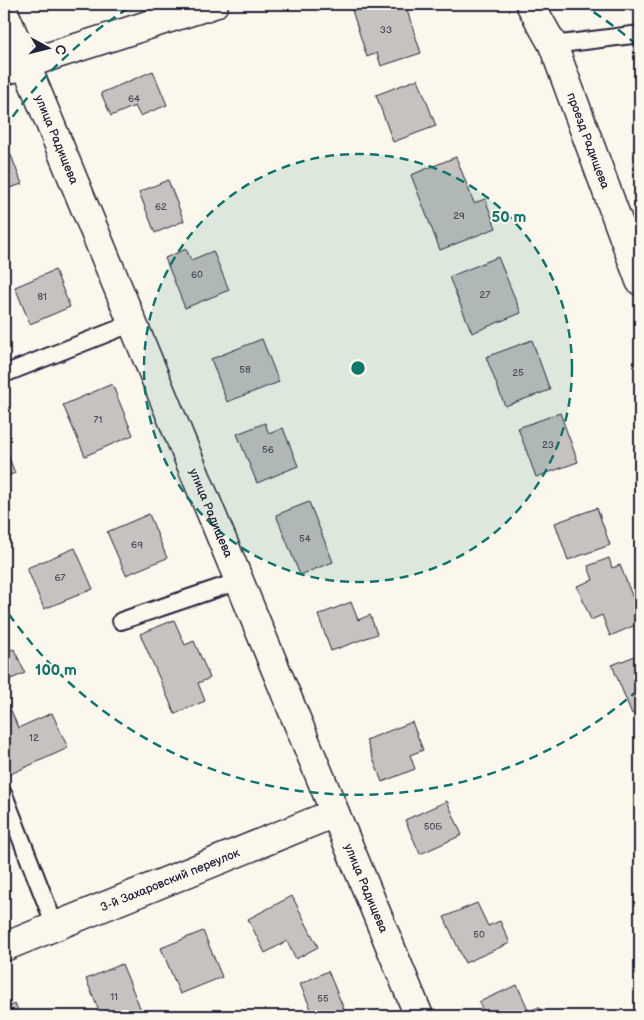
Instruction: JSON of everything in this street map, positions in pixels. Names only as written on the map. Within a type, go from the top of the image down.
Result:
[{"type":"street","points":[[15,67],[214,4]]},
{"type":"street","name":"проезд Радищева","points":[[530,4],[553,45],[640,281]]},
{"type":"street","name":"улица Радищева","points":[[4,12],[15,67],[133,322],[419,1016]]},
{"type":"street","name":"3-й Захаровский переулок","points":[[4,947],[335,812]]},
{"type":"lane","points":[[553,45],[640,34]]},
{"type":"lane","points":[[4,374],[133,322]]},
{"type":"lane","points":[[121,621],[239,581]]},
{"type":"lane","points":[[4,795],[55,926]]},
{"type":"building","points":[[60,4],[75,4],[62,9]]},
{"type":"building","points":[[350,4],[380,4],[381,7],[392,4],[405,4],[421,53],[381,66],[377,53],[367,57]]},
{"type":"building","points":[[153,71],[167,105],[140,116],[135,106],[111,116],[101,93]]},
{"type":"building","points":[[418,79],[436,126],[393,142],[376,95]]},
{"type":"building","points":[[11,155],[22,184],[4,190],[4,158]]},
{"type":"building","points":[[456,157],[474,203],[485,199],[496,228],[440,250],[411,175]]},
{"type":"building","points":[[168,180],[184,221],[155,233],[139,192]]},
{"type":"building","points":[[186,249],[191,260],[213,251],[229,290],[185,308],[165,258]]},
{"type":"building","points":[[498,257],[521,313],[472,333],[449,277]]},
{"type":"building","points":[[55,270],[70,307],[30,324],[15,287]]},
{"type":"building","points":[[262,339],[279,382],[227,402],[211,359]]},
{"type":"building","points":[[532,340],[550,390],[505,406],[486,357]]},
{"type":"building","points":[[112,384],[133,435],[85,456],[63,405]]},
{"type":"building","points":[[560,413],[578,462],[536,477],[518,428]]},
{"type":"building","points":[[265,423],[269,434],[283,428],[298,466],[257,483],[237,434]]},
{"type":"building","points":[[4,445],[15,473],[4,478]]},
{"type":"building","points":[[309,502],[333,562],[300,575],[276,515]]},
{"type":"building","points":[[597,508],[610,545],[568,560],[555,523]]},
{"type":"building","points":[[149,514],[167,558],[126,575],[107,532]]},
{"type":"building","points":[[75,548],[93,589],[44,609],[27,568]]},
{"type":"building","points":[[609,558],[612,568],[620,565],[640,616],[640,623],[610,636],[602,615],[591,620],[577,586],[593,580],[588,566]]},
{"type":"building","points":[[351,602],[358,620],[370,615],[377,634],[331,651],[318,615]]},
{"type":"building","points":[[174,620],[185,645],[194,641],[210,678],[198,683],[205,701],[175,714],[140,634]]},
{"type":"building","points":[[14,649],[25,673],[4,682],[4,653]]},
{"type":"building","points":[[640,654],[640,711],[632,714],[612,665]]},
{"type":"building","points":[[11,710],[18,728],[52,713],[68,748],[4,777],[4,713]]},
{"type":"building","points":[[412,722],[423,750],[410,755],[415,769],[382,782],[366,740]]},
{"type":"building","points":[[640,744],[640,757],[635,746]]},
{"type":"building","points":[[447,801],[462,835],[420,854],[405,820]]},
{"type":"building","points":[[292,896],[318,947],[296,959],[287,941],[265,953],[248,919]]},
{"type":"building","points":[[477,903],[488,926],[500,921],[510,943],[465,963],[444,917]]},
{"type":"building","points":[[203,931],[222,977],[180,994],[161,948]]},
{"type":"building","points":[[122,964],[143,1015],[101,1016],[86,979]]},
{"type":"building","points":[[328,971],[346,1014],[340,1016],[314,1016],[300,984]]},
{"type":"building","points":[[517,985],[529,1011],[539,1007],[544,1016],[485,1016],[479,1002]]},
{"type":"building","points":[[15,1004],[21,1016],[4,1016],[4,1009]]}]
